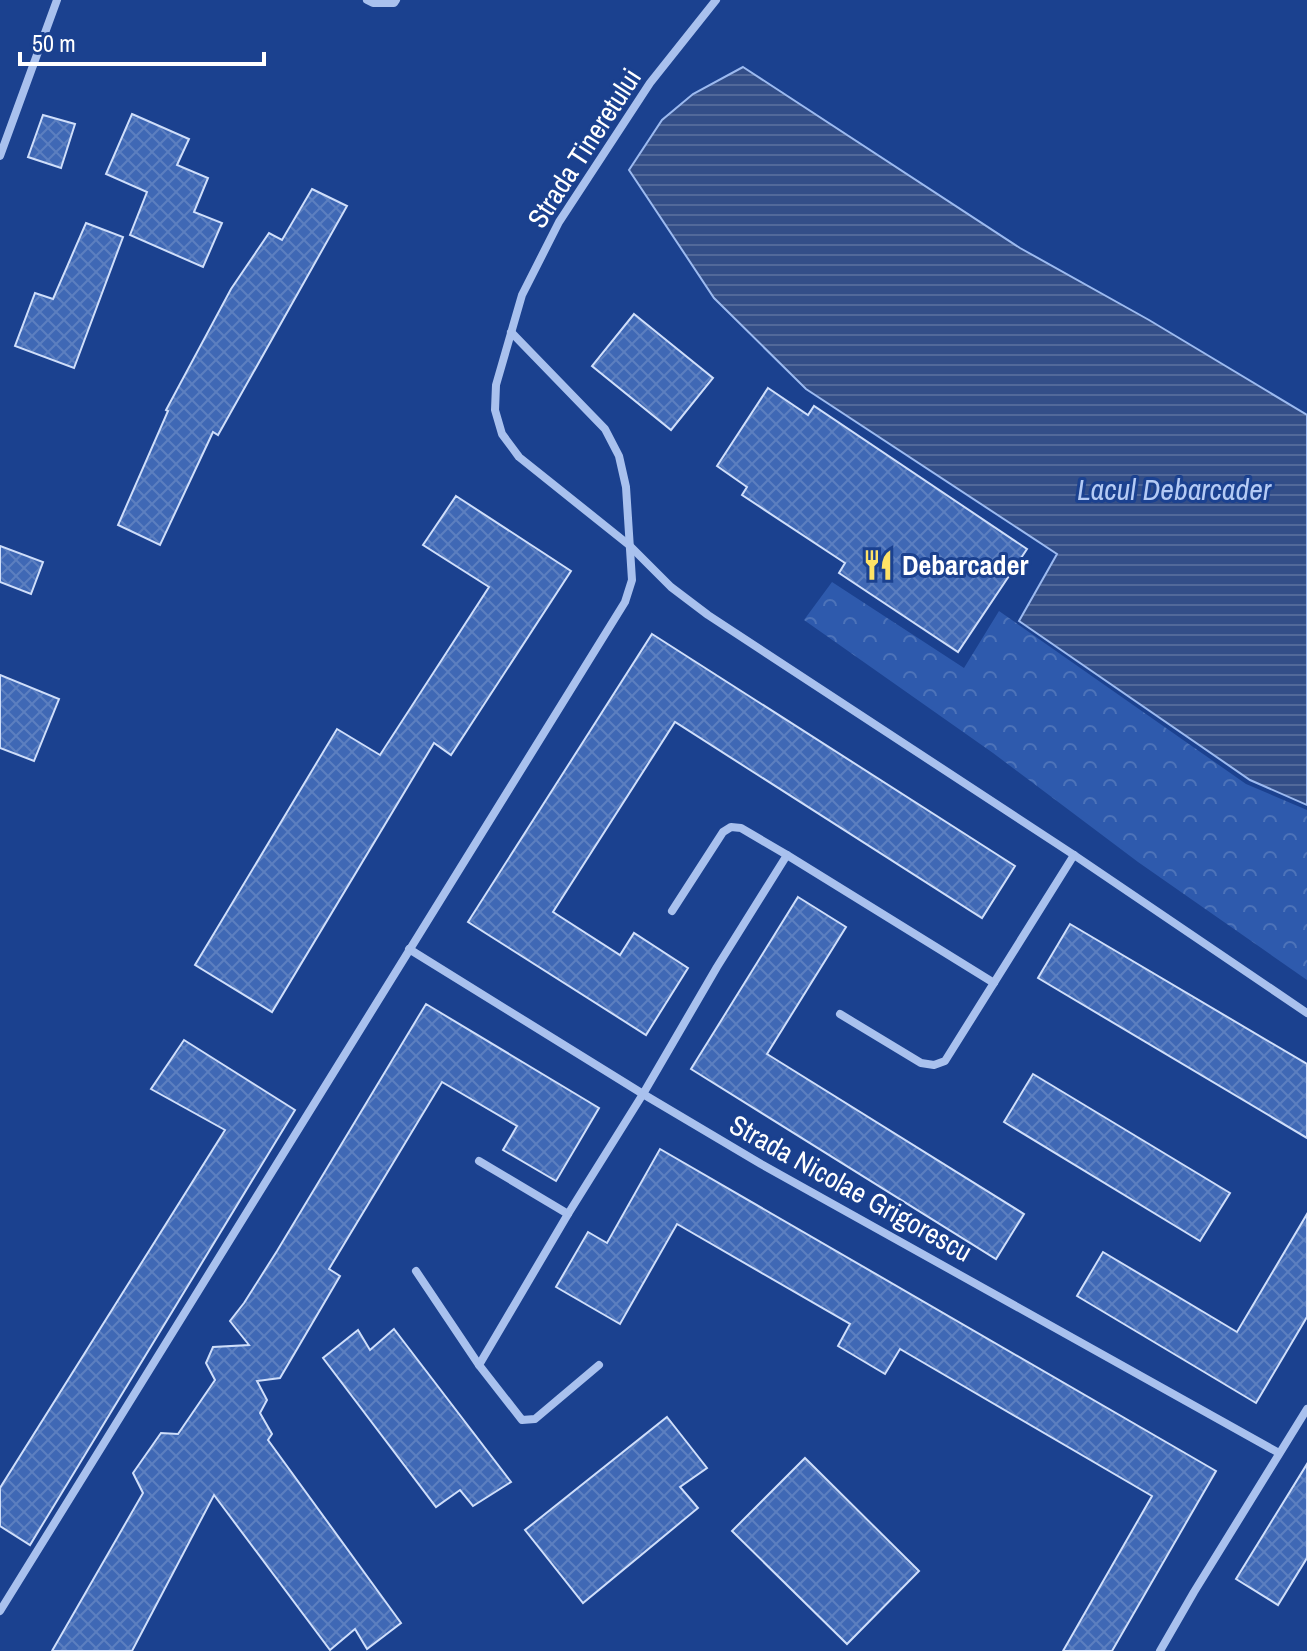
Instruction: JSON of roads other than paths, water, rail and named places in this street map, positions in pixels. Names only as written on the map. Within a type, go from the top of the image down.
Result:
[{"type":"street","points":[[0,156],[57,0]]},
{"type":"street","points":[[367,0],[373,3],[394,3],[396,0]]},
{"type":"street","name":"Strada Tineretului","points":[[716,0],[650,83],[559,222],[522,295],[496,385],[495,410],[502,434],[519,457],[629,545],[671,587],[708,615],[1074,855],[1307,1013]]},
{"type":"street","points":[[0,1611],[625,602],[632,580],[626,487],[619,456],[605,429],[511,332]]},
{"type":"street","points":[[672,911],[723,832],[731,827],[741,828],[994,983]]},
{"type":"street","points":[[479,1365],[787,855]]},
{"type":"street","points":[[840,1014],[921,1063],[934,1065],[945,1061],[1074,855]]},
{"type":"street","name":"Strada Nicolae Grigorescu","points":[[409,949],[761,1164],[1279,1453]]},
{"type":"street","points":[[479,1161],[568,1214]]},
{"type":"street","points":[[416,1271],[479,1365],[522,1420],[535,1419],[599,1365]]},
{"type":"street","points":[[1160,1651],[1307,1409]]},
{"type":"water","name":"Lacul Debarcader","points":[[743,67],[1020,248],[1149,320],[1307,415],[1307,805],[1250,780],[1019,621],[1057,554],[806,389],[714,298],[629,170],[662,120],[693,94]]},
{"type":"place","name":"Debarcader","points":[[878,565]]}]
